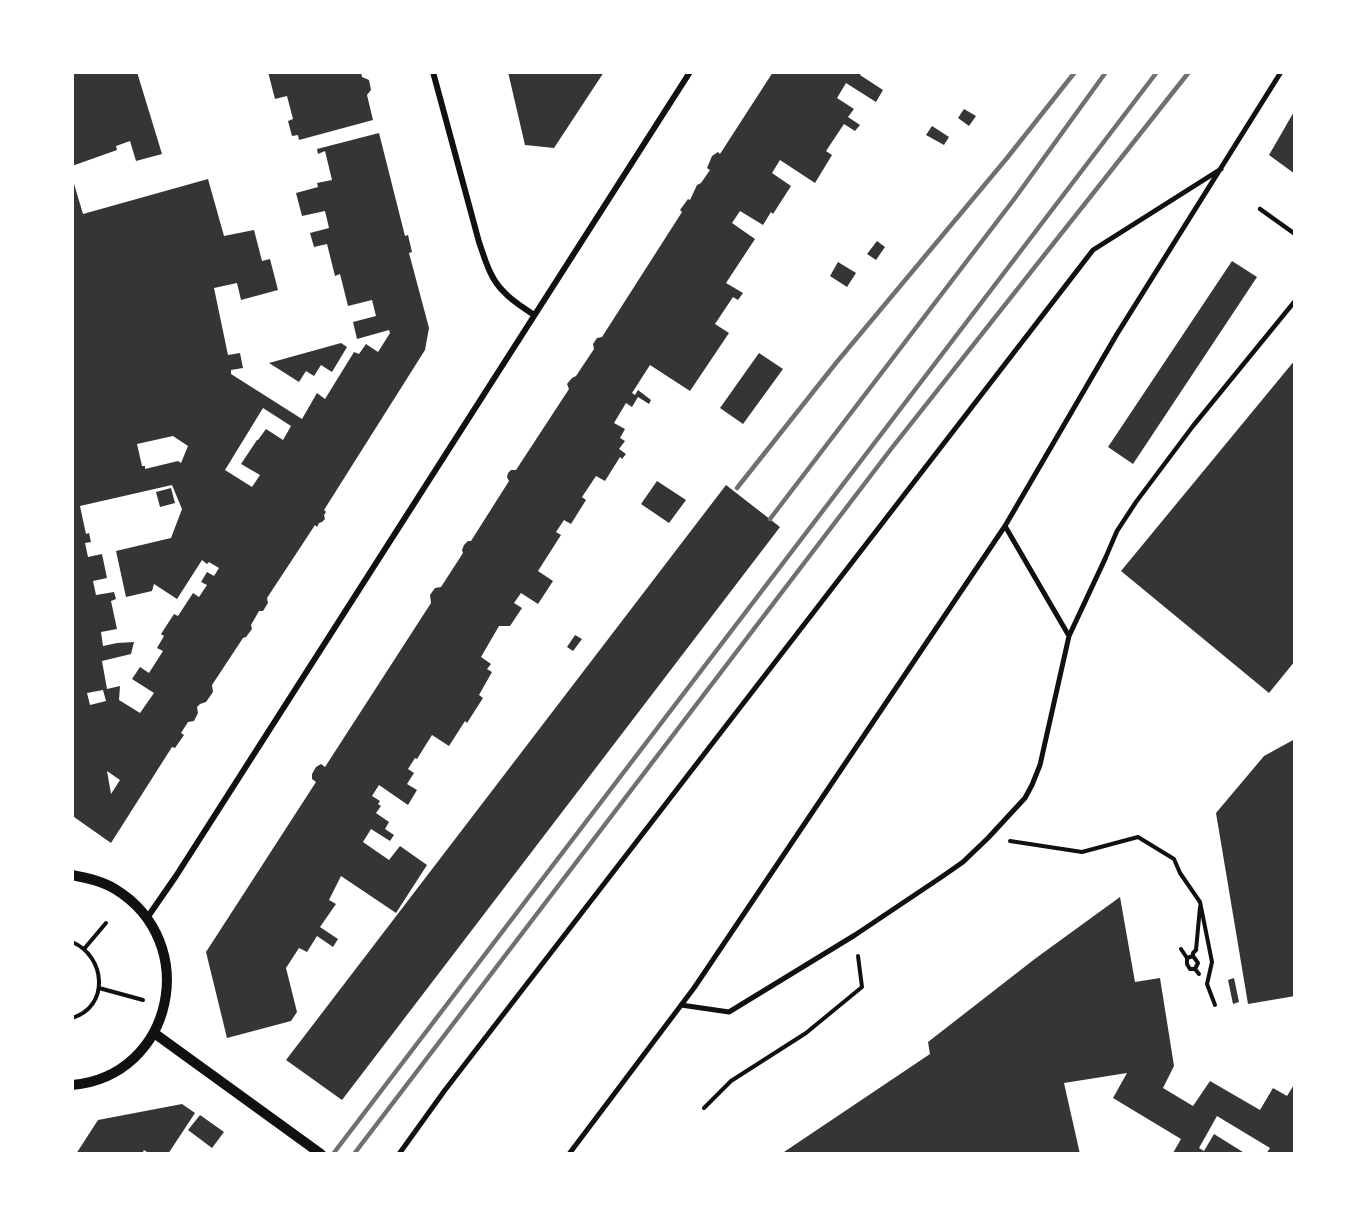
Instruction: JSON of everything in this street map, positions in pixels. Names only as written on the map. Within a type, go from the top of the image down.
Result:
[{"type":"street","points":[[433,72],[487,264],[496,283],[504,293],[534,315]]},
{"type":"street","points":[[147,918],[690,72]]},
{"type":"street","points":[[569,1154],[681,1005],[1005,526],[1118,334],[1281,72]]},
{"type":"street","points":[[399,1154],[445,1090],[1093,250],[1222,168]]},
{"type":"street","points":[[1005,526],[1069,636]]},
{"type":"street","points":[[681,1005],[729,1012],[855,935],[943,876],[963,862],[988,838],[1025,798],[1032,785],[1040,765],[1069,636],[1105,558]]},
{"type":"street","points":[[72,875],[114,888],[147,918],[159,938],[166,961],[168,984],[164,1008],[154,1033],[136,1056],[113,1073],[86,1084],[72,1085]]},
{"type":"street","points":[[154,1033],[321,1154]]},
{"type":"lane","points":[[1260,209],[1295,234]]},
{"type":"lane","points":[[1105,558],[1117,531],[1136,502],[1193,426],[1295,301]]},
{"type":"path","points":[[988,838],[1082,852],[1138,837],[1174,859],[1180,873],[1200,902],[1212,962],[1208,984],[1215,1005]]},
{"type":"path","points":[[1193,956],[1192,953],[1196,950],[1200,902]]},
{"type":"path","points":[[84,949],[105,922]]},
{"type":"path","points":[[704,1108],[731,1082],[806,1033],[862,987],[855,935]]},
{"type":"path","points":[[72,942],[92,957],[100,977],[99,988],[94,1000],[87,1010],[72,1018]]},
{"type":"path","points":[[1181,949],[1187,958],[1186,964],[1190,969],[1195,969],[1199,975]]},
{"type":"path","points":[[1187,958],[1193,956]]},
{"type":"path","points":[[1193,956],[1198,963],[1195,969]]},
{"type":"path","points":[[99,988],[143,1000]]},
{"type":"building","points":[[72,72],[137,72],[162,154],[136,161],[130,141],[116,146],[117,150],[72,166]]},
{"type":"building","points":[[268,72],[361,72],[362,77],[369,80],[371,90],[367,95],[373,120],[299,140],[298,135],[292,136],[288,121],[293,119],[287,96],[275,99]]},
{"type":"building","points":[[508,72],[604,72],[554,148],[525,145]]},
{"type":"building","points":[[773,72],[861,72],[860,75],[883,90],[876,102],[846,83],[837,98],[854,109],[848,117],[860,125],[855,131],[844,124],[826,151],[832,155],[815,183],[780,160],[772,173],[791,186],[773,214],[771,212],[763,225],[740,211],[732,223],[755,239],[726,283],[743,293],[738,300],[733,297],[715,324],[729,333],[690,391],[650,365],[632,393],[635,395],[638,390],[651,400],[649,404],[638,397],[632,407],[626,403],[614,423],[625,429],[620,438],[625,441],[619,449],[626,454],[622,459],[620,457],[605,481],[596,476],[582,497],[586,500],[571,524],[564,520],[556,532],[561,535],[538,571],[553,581],[538,604],[521,593],[514,603],[522,608],[510,626],[499,626],[481,657],[491,664],[487,669],[492,672],[479,695],[483,698],[467,723],[465,721],[449,746],[432,735],[417,759],[415,758],[408,769],[414,773],[407,784],[417,790],[408,805],[379,785],[372,796],[380,801],[378,804],[381,806],[376,813],[389,822],[385,829],[394,835],[390,841],[371,829],[363,842],[389,860],[400,846],[427,865],[396,913],[341,876],[329,900],[336,904],[320,927],[338,939],[333,947],[317,936],[307,952],[299,948],[286,968],[297,1012],[291,1021],[227,1038],[206,952],[316,782],[312,779],[312,774],[316,767],[321,764],[325,767],[431,603],[430,595],[435,588],[441,587],[463,553],[464,545],[471,541],[509,481],[508,473],[516,470],[569,389],[567,384],[576,376],[594,349],[593,344],[597,338],[602,337],[682,212],[680,210],[688,199],[690,200],[697,185],[710,170],[707,168],[712,156],[718,152],[720,154]]},
{"type":"building","points":[[964,109],[976,116],[969,126],[958,118]]},
{"type":"building","points":[[1295,110],[1295,174],[1269,155]]},
{"type":"building","points":[[932,126],[949,137],[944,145],[926,135]]},
{"type":"building","points":[[379,133],[405,236],[408,235],[412,252],[409,253],[429,328],[425,350],[324,510],[325,519],[317,527],[315,525],[267,598],[268,603],[263,611],[259,611],[251,625],[252,629],[243,638],[212,685],[213,692],[206,702],[197,707],[198,713],[194,721],[188,722],[181,733],[184,735],[175,748],[172,747],[111,843],[72,814],[72,177],[83,214],[208,179],[224,236],[254,230],[262,261],[270,259],[278,290],[241,300],[237,283],[214,288],[228,355],[240,353],[243,368],[231,370],[231,374],[302,419],[317,393],[325,399],[354,352],[359,354],[366,344],[378,352],[390,333],[389,330],[357,339],[353,322],[376,316],[372,300],[348,306],[340,274],[335,276],[327,244],[314,247],[310,233],[329,228],[325,211],[302,216],[296,193],[318,187],[317,183],[332,180],[325,151],[318,154],[317,149]],"holes":[[[263,408],[291,426],[283,440],[266,429],[241,464],[260,475],[252,487],[225,470]],[[173,436],[188,446],[181,463],[178,461],[145,469],[145,466],[142,466],[137,444]],[[172,485],[182,509],[171,538],[116,551],[126,597],[152,591],[154,584],[177,599],[202,560],[219,568],[214,576],[207,572],[201,582],[207,585],[199,597],[193,593],[178,616],[174,614],[161,634],[164,636],[157,648],[163,651],[149,673],[140,667],[132,679],[154,693],[140,713],[119,700],[120,686],[107,689],[102,661],[131,654],[134,642],[103,646],[101,632],[117,629],[111,601],[116,599],[114,592],[96,595],[93,581],[107,578],[102,554],[88,557],[85,543],[91,542],[89,533],[86,534],[80,506]],[[103,690],[106,701],[90,705],[87,693]],[[107,771],[120,780],[111,794]]]},
{"type":"building","points":[[877,241],[885,247],[876,260],[867,254]]},
{"type":"building","points":[[1232,261],[1257,277],[1133,464],[1108,447]]},
{"type":"building","points":[[838,262],[856,273],[847,287],[830,276]]},
{"type":"building","points":[[341,343],[347,347],[332,372],[321,365],[314,376],[306,371],[299,382],[269,363]]},
{"type":"building","points":[[759,353],[783,369],[743,424],[720,408]]},
{"type":"building","points":[[1295,360],[1295,661],[1269,693],[1121,571]]},
{"type":"building","points":[[657,481],[686,500],[669,523],[641,504]]},
{"type":"building","points":[[726,485],[780,527],[342,1100],[286,1060]]},
{"type":"building","points":[[171,488],[175,503],[160,507],[156,492]]},
{"type":"building","points":[[575,635],[582,639],[573,651],[567,647]]},
{"type":"building","points":[[1295,739],[1295,996],[1248,1004],[1216,813],[1264,756]]},
{"type":"building","points":[[1120,897],[1135,982],[1160,978],[1174,1066],[1163,1088],[1193,1106],[1210,1081],[1260,1110],[1273,1088],[1287,1096],[1295,1083],[1295,1154],[1266,1154],[1270,1148],[1217,1116],[1199,1148],[1204,1151],[1214,1134],[1246,1154],[1175,1154],[1173,1153],[1181,1139],[1113,1098],[1127,1073],[1064,1083],[1080,1154],[781,1154],[930,1054],[928,1042],[1036,958]]},
{"type":"building","points":[[1234,978],[1239,1002],[1233,1004],[1228,980]]},
{"type":"building","points":[[182,1104],[195,1113],[168,1154],[150,1154],[144,1150],[142,1154],[76,1154],[98,1120]]},
{"type":"building","points":[[200,1115],[224,1132],[212,1148],[188,1130]]},
{"type":"railway","points":[[737,488],[836,363],[1007,158],[1075,72]]},
{"type":"railway","points":[[770,519],[1015,198],[1106,72]]},
{"type":"railway","points":[[333,1154],[1157,72]]},
{"type":"railway","points":[[354,1154],[891,449],[1189,72]]}]
